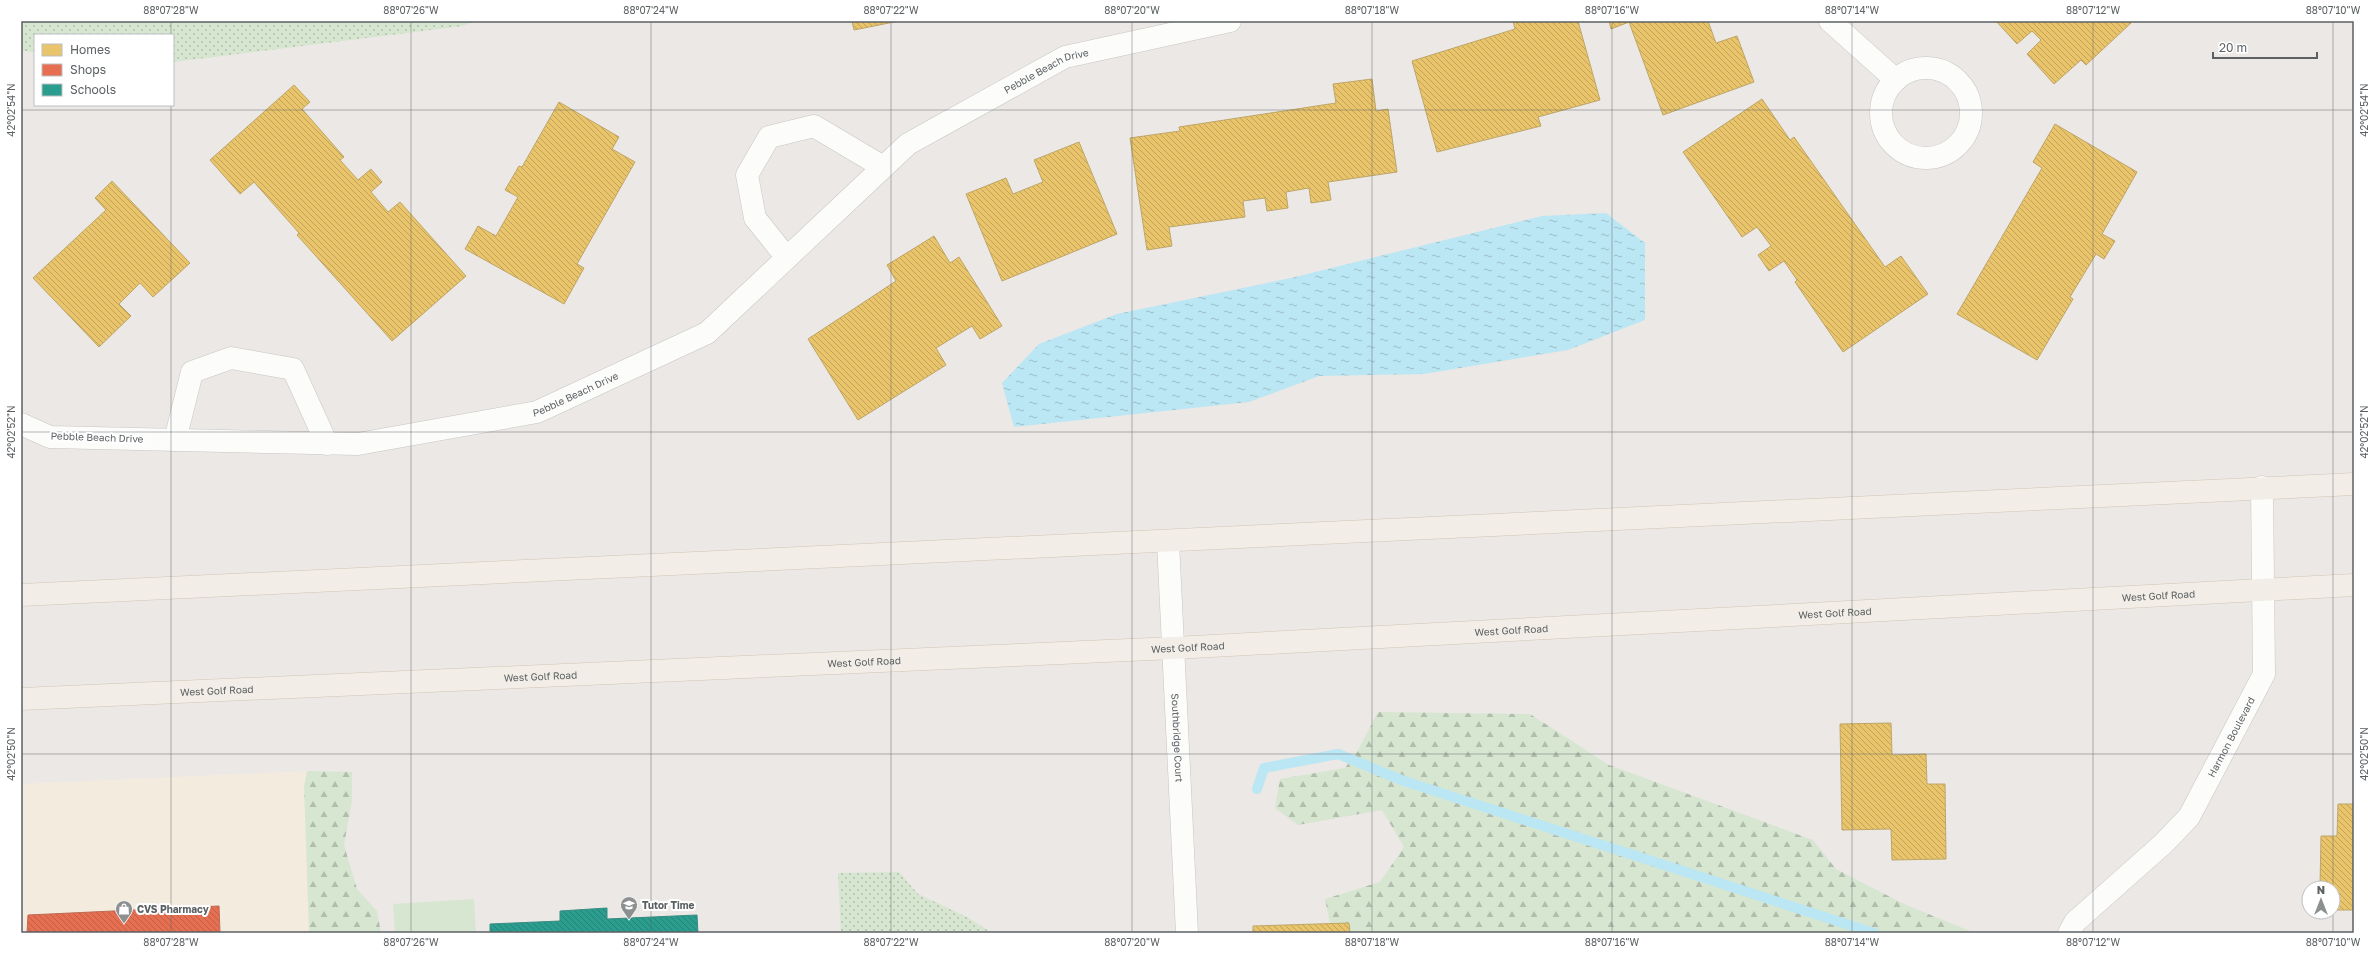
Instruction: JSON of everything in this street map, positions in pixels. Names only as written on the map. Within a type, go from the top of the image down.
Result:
[{"type":"main road","points":[[21,595],[1168,542],[2262,487],[2354,484]]},
{"type":"main road","name":"West Golf Road","points":[[21,699],[1174,648],[2354,585]]},
{"type":"street","name":"Pebble Beach Drive","points":[[21,424],[50,437],[358,444],[537,412],[707,333],[908,144],[1066,57],[1230,21]]},
{"type":"street","points":[[1830,21],[1896,80]]},
{"type":"street","points":[[1923,68],[1938,70],[1952,76],[1962,86],[1969,100],[1971,114],[1969,128],[1962,141],[1950,151],[1936,157],[1922,158],[1907,154],[1895,146],[1886,134],[1882,120],[1882,105],[1887,91],[1896,80],[1909,72],[1923,68]]},
{"type":"street","points":[[787,258],[755,218],[747,176],[769,137],[814,126],[883,167]]},
{"type":"street","points":[[175,440],[192,372],[231,358],[293,369],[327,444]]},
{"type":"street","name":"Harmon Boulevard","points":[[2069,933],[2075,922],[2163,844],[2189,817],[2264,674],[2262,487]]},
{"type":"street","name":"Southbridge Court","points":[[1168,542],[1187,933]]},
{"type":"shaded area","points":[[307,771],[304,786],[309,933],[21,933],[21,784]]},
{"type":"green space","points":[[21,21],[476,21],[463,26],[174,62],[174,34],[34,34],[34,53],[21,50]]},
{"type":"green space","points":[[1378,712],[1530,714],[1609,765],[1813,840],[1836,869],[1904,904],[1975,933],[1332,933],[1325,899],[1380,882],[1404,847],[1382,810],[1298,825],[1275,808],[1280,779],[1345,768],[1358,750]]},
{"type":"green space","points":[[307,771],[352,772],[352,800],[344,845],[357,889],[377,911],[381,933],[309,933],[304,786]]},
{"type":"green space","points":[[899,872],[918,894],[967,917],[992,933],[841,933],[838,873]]},
{"type":"green space","points":[[474,899],[476,933],[395,933],[393,904]]},
{"type":"water","points":[[1606,213],[1645,243],[1645,320],[1568,350],[1424,374],[1319,376],[1249,402],[1014,427],[1002,383],[1039,344],[1117,314],[1291,278],[1542,216]]},
{"type":"building: Homes","points":[[852,21],[899,21],[854,30]]},
{"type":"building: Homes","points":[[1513,21],[1578,21],[1600,100],[1538,117],[1541,126],[1437,152],[1412,61],[1515,29]]},
{"type":"building: Homes","points":[[1609,21],[1708,21],[1716,43],[1737,36],[1754,82],[1663,115],[1629,22],[1611,29]]},
{"type":"building: Homes","points":[[1996,21],[2129,21],[2131,23],[2086,65],[2081,60],[2054,84],[2027,54],[2041,40],[2032,31],[2017,44]]},
{"type":"building: Homes","points":[[1372,79],[1376,111],[1388,109],[1397,172],[1328,182],[1331,200],[1311,203],[1309,188],[1286,192],[1288,208],[1267,211],[1265,198],[1243,201],[1245,217],[1169,227],[1172,246],[1147,250],[1130,138],[1180,131],[1179,127],[1336,103],[1333,84]]},
{"type":"building: Homes","points":[[294,85],[310,102],[302,109],[344,157],[340,160],[358,180],[371,169],[382,182],[371,192],[388,212],[400,202],[466,276],[392,341],[297,235],[299,233],[254,182],[240,194],[210,160]]},
{"type":"building: Homes","points":[[1762,99],[1790,140],[1794,137],[1885,267],[1901,256],[1928,294],[1843,352],[1795,282],[1797,280],[1784,261],[1769,271],[1758,255],[1771,246],[1757,227],[1742,237],[1683,152]]},
{"type":"building: Homes","points":[[559,102],[619,137],[612,149],[635,162],[577,264],[584,268],[564,304],[465,249],[478,226],[496,236],[518,197],[505,190],[519,166],[522,167]]},
{"type":"building: Homes","points":[[2055,124],[2137,172],[2102,234],[2115,241],[2104,259],[2096,254],[2070,297],[2073,299],[2037,360],[1957,314],[2042,168],[2033,162]]},
{"type":"building: Homes","points":[[1079,142],[1117,234],[1002,281],[966,194],[1006,178],[1013,194],[1043,182],[1034,160]]},
{"type":"building: Homes","points":[[112,181],[190,263],[153,297],[140,283],[119,304],[131,316],[99,347],[33,278],[106,210],[95,198]]},
{"type":"building: Homes","points":[[934,236],[950,263],[959,257],[1002,326],[980,339],[972,326],[936,348],[946,365],[858,420],[808,339],[896,281],[887,265]]},
{"type":"building: Homes","points":[[1891,723],[1892,755],[1926,754],[1927,784],[1945,784],[1946,859],[1892,860],[1891,829],[1842,830],[1840,724]]},
{"type":"building: Homes","points":[[2338,804],[2354,804],[2354,910],[2341,910],[2341,880],[2320,880],[2321,836],[2337,836]]},
{"type":"building: Homes","points":[[1349,923],[1350,933],[1253,933],[1253,926]]},
{"type":"building: Shops","name":"CVS Pharmacy","points":[[219,906],[220,933],[27,933],[28,915]]},
{"type":"building: Schools","name":"Tutor Time","points":[[607,908],[607,919],[697,915],[698,933],[490,933],[490,924],[560,921],[560,911]]},
{"type":"waterway","points":[[1257,789],[1264,768],[1338,754],[1404,781],[1874,933]]},
{"type":"place","name":"Tutor Time","points":[[629,920]]},
{"type":"place","name":"CVS Pharmacy","points":[[124,924]]}]
